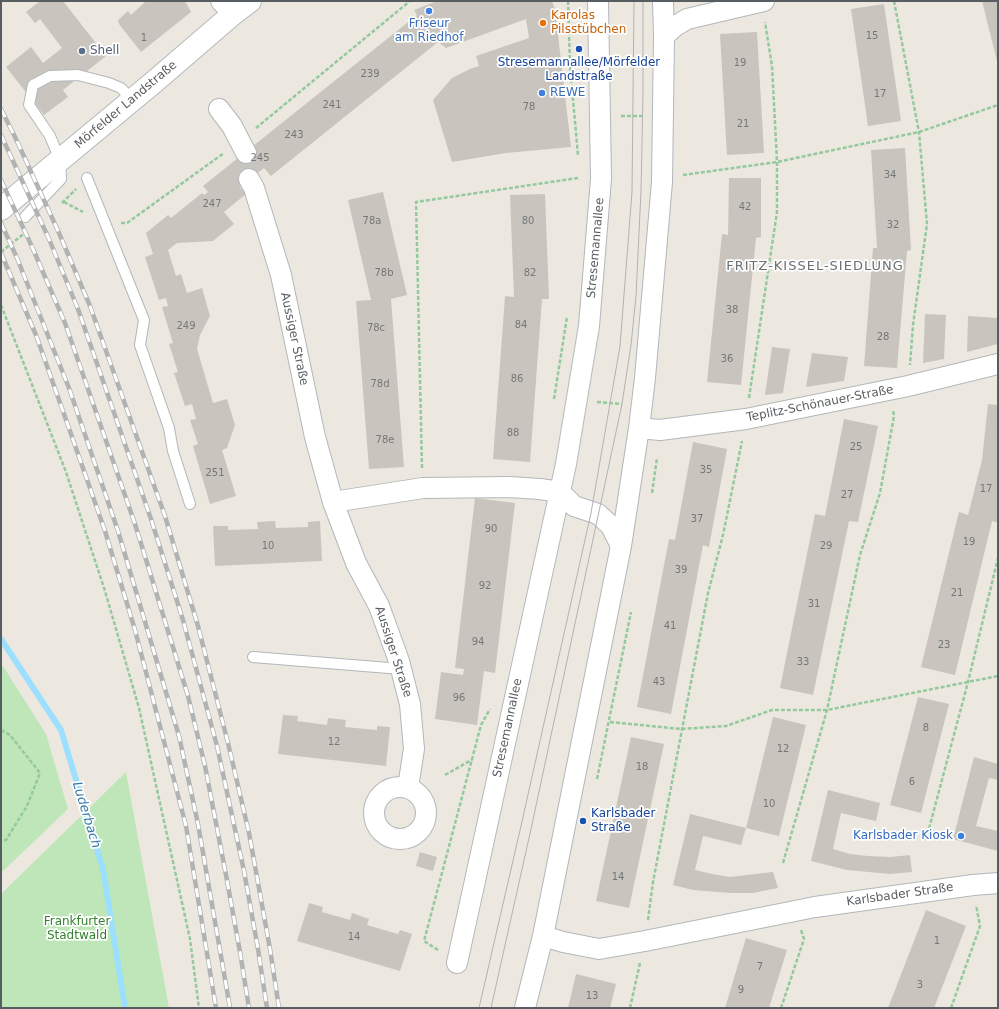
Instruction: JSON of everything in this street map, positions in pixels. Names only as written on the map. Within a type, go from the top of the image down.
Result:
[{"type":"main road","name":"Mörfelder Landstraße","points":[[1,209],[60,160],[136,104],[235,5]]},
{"type":"street","name":"Stresemannallee","points":[[457,963],[566,464],[589,326],[601,180],[598,1]]},
{"type":"street","points":[[525,1008],[543,936],[621,546],[631,487],[645,378],[662,182],[663,1]]},
{"type":"street","points":[[664,36],[674,26],[687,19],[763,1]]},
{"type":"street","points":[[219,109],[232,126],[246,152]]},
{"type":"street","name":"Aussiger Straße","points":[[250,179],[280,275],[315,437],[333,502],[356,563],[379,606],[410,704],[414,749],[408,788]]},
{"type":"street","name":"Teplitz-Schönauer-Straße","points":[[639,428],[660,430],[746,419],[898,388],[998,364]]},
{"type":"street","points":[[333,502],[423,488],[509,487],[560,492],[574,506],[598,514],[611,526],[621,546]]},
{"type":"street","points":[[598,514],[612,508],[631,487]]},
{"type":"street","name":"Karlsbader Straße","points":[[543,936],[564,942],[599,948],[645,941],[815,907],[973,885],[998,883]]},
{"type":"lane","points":[[25,217],[61,179],[60,160],[50,136],[29,105],[33,84],[50,76],[78,76],[109,83],[121,88],[136,104]]},
{"type":"lane","points":[[87,178],[144,320],[140,345],[169,428],[173,451],[190,504]]},
{"type":"lane","points":[[253,657],[400,669]]},
{"type":"path","points":[[568,1],[570,65],[578,162]]},
{"type":"path","points":[[630,1008],[645,941],[653,882],[681,729],[708,593],[723,535],[746,419],[777,212],[777,162],[772,66],[763,1]]},
{"type":"path","points":[[783,863],[827,710],[860,555],[880,493],[898,388],[913,325],[927,224],[919,132],[894,1]]},
{"type":"path","points":[[680,175],[777,162],[919,132],[998,105]]},
{"type":"path","points":[[575,115],[663,116]]},
{"type":"path","points":[[423,488],[416,202],[578,178],[578,185]]},
{"type":"path","points":[[1,306],[66,472],[105,591],[139,708],[190,939],[199,1008]]},
{"type":"path","points":[[553,404],[568,315]]},
{"type":"path","points":[[596,402],[626,404]]},
{"type":"path","points":[[926,840],[968,682],[998,558]]},
{"type":"path","points":[[610,722],[681,729],[726,726],[772,710],[827,710],[998,676]]},
{"type":"path","points":[[457,963],[424,941],[482,725],[492,705]]},
{"type":"path","points":[[1,730],[10,735],[40,773],[27,806],[6,840],[1,840]]},
{"type":"path","points":[[445,775],[473,759]]},
{"type":"path","points":[[951,1008],[980,926],[973,885]]},
{"type":"path","points":[[781,1008],[804,939],[796,912]]},
{"type":"green space","points":[[1,666],[3,666],[46,734],[68,809],[1,873]]},
{"type":"green space","name":"Frankfurter Stadtwald","points":[[126,772],[169,1008],[1,1008],[1,894]]},
{"type":"building","points":[[40,1],[63,1],[106,56],[63,90],[68,97],[44,115],[6,67],[31,47],[43,63],[62,48],[40,19],[35,23],[26,12]]},
{"type":"building","points":[[146,1],[185,1],[191,12],[141,52],[119,24],[118,20],[128,11],[131,15]]},
{"type":"building","points":[[437,1],[552,1],[555,9],[571,147],[506,153],[452,162],[433,100],[452,78],[479,66],[476,56],[529,38],[526,19],[446,48],[438,42],[271,176],[264,168],[240,187],[246,194],[224,212],[234,224],[213,241],[177,243],[168,250],[176,276],[181,274],[187,293],[202,288],[210,316],[200,335],[197,349],[213,403],[227,399],[235,425],[227,448],[222,450],[236,496],[210,504],[193,446],[198,444],[190,420],[196,419],[192,404],[185,406],[174,373],[178,372],[169,344],[173,343],[162,307],[168,306],[166,298],[159,300],[145,257],[153,254],[146,233],[168,215],[171,218],[202,193],[204,195],[208,192],[203,186],[417,15],[414,10]]},
{"type":"building","points":[[982,1],[998,1],[998,61],[997,61]]},
{"type":"building","points":[[884,4],[901,121],[868,126],[851,9]]},
{"type":"building","points":[[757,32],[764,153],[727,155],[720,34]]},
{"type":"building","points":[[905,148],[911,250],[907,251],[897,368],[864,366],[873,248],[877,248],[871,150]]},
{"type":"building","points":[[729,178],[761,178],[761,237],[756,238],[741,385],[707,382],[722,234],[728,235]]},
{"type":"building","points":[[383,192],[407,295],[391,299],[404,467],[369,469],[356,301],[371,300],[348,200]]},
{"type":"building","points":[[545,194],[549,299],[542,299],[530,462],[493,459],[505,296],[514,297],[510,195]]},
{"type":"building","points":[[925,314],[946,315],[944,359],[923,363]]},
{"type":"building","points":[[968,316],[998,318],[998,344],[967,352]]},
{"type":"building","points":[[772,347],[790,349],[783,393],[765,395]]},
{"type":"building","points":[[812,353],[848,357],[844,381],[806,387]]},
{"type":"building","points":[[988,404],[998,405],[998,523],[992,521],[955,675],[921,667],[959,512],[968,515],[982,460]]},
{"type":"building","points":[[844,419],[878,426],[858,522],[849,521],[813,695],[780,688],[815,514],[825,516]]},
{"type":"building","points":[[693,442],[727,449],[709,547],[703,545],[671,714],[637,707],[669,539],[675,540]]},
{"type":"building","points":[[475,498],[515,503],[495,673],[484,671],[477,725],[435,719],[441,672],[463,675],[464,669],[455,668]]},
{"type":"building","points":[[275,521],[276,528],[308,527],[308,522],[320,521],[322,561],[215,566],[213,526],[228,526],[228,530],[258,529],[257,522]]},
{"type":"building","points":[[918,697],[949,704],[921,813],[890,805]]},
{"type":"building","points":[[283,715],[298,716],[297,721],[327,725],[328,718],[346,720],[345,727],[377,730],[377,726],[390,727],[386,766],[278,754]]},
{"type":"building","points":[[773,717],[806,725],[779,836],[746,828]]},
{"type":"building","points":[[631,737],[664,744],[629,908],[596,901]]},
{"type":"building","points":[[974,757],[998,764],[998,780],[989,778],[976,826],[998,831],[998,851],[953,839]]},
{"type":"building","points":[[828,790],[880,803],[876,821],[841,813],[833,849],[850,854],[868,856],[890,857],[910,855],[912,872],[890,874],[847,870],[811,861]]},
{"type":"building","points":[[690,814],[746,828],[741,845],[703,836],[695,870],[730,877],[773,872],[778,888],[753,893],[731,893],[693,890],[673,885]]},
{"type":"building","points":[[420,852],[437,857],[433,871],[416,866]]},
{"type":"building","points":[[309,903],[323,907],[322,912],[350,920],[352,913],[369,919],[367,925],[398,934],[400,930],[412,934],[400,971],[297,941]]},
{"type":"building","points":[[926,910],[966,926],[934,1008],[888,1008]]},
{"type":"building","points":[[746,938],[787,950],[769,1008],[725,1008]]},
{"type":"building","points":[[576,974],[616,984],[610,1008],[568,1008]]},
{"type":"waterway","name":"Luderbach","points":[[1,639],[61,730],[103,869],[125,1008]]},
{"type":"tunnel","points":[[246,153],[249,179]]},
{"type":"tram line","points":[[479,1008],[591,513],[620,346],[632,192],[634,1]]},
{"type":"tram line","points":[[491,1008],[622,404],[631,345],[636,296],[641,191],[643,1]]},
{"type":"railway","points":[[1,109],[59,233],[90,306],[165,516],[198,626],[249,833],[279,1008]]},
{"type":"railway","points":[[1,135],[49,239],[78,309],[151,519],[183,620],[217,746],[244,871],[267,1008]]},
{"type":"railway","points":[[1,180],[65,323],[135,524],[188,696],[205,766],[249,1008]]},
{"type":"railway","points":[[1,223],[17,258],[69,388],[118,531],[179,736],[198,824],[230,1008]]},
{"type":"railway","points":[[1,253],[36,335],[105,531],[135,630],[186,826],[216,1008]]},
{"type":"place","name":"Friseur am Riedhof","points":[[429,11]]},
{"type":"place","name":"Karolas Pilsstübchen","points":[[543,23]]},
{"type":"place","name":"Stresemannallee/Mörfelder Landstraße","points":[[579,49]]},
{"type":"place","name":"Shell","points":[[82,51]]},
{"type":"place","name":"REWE","points":[[542,93]]},
{"type":"place","name":"Karlsbader Straße","points":[[583,821]]},
{"type":"place","name":"Karlsbader Kiosk","points":[[961,836]]},
{"type":"district","name":"FRITZ-KISSEL-SIEDLUNG","points":[[815,267]]}]
